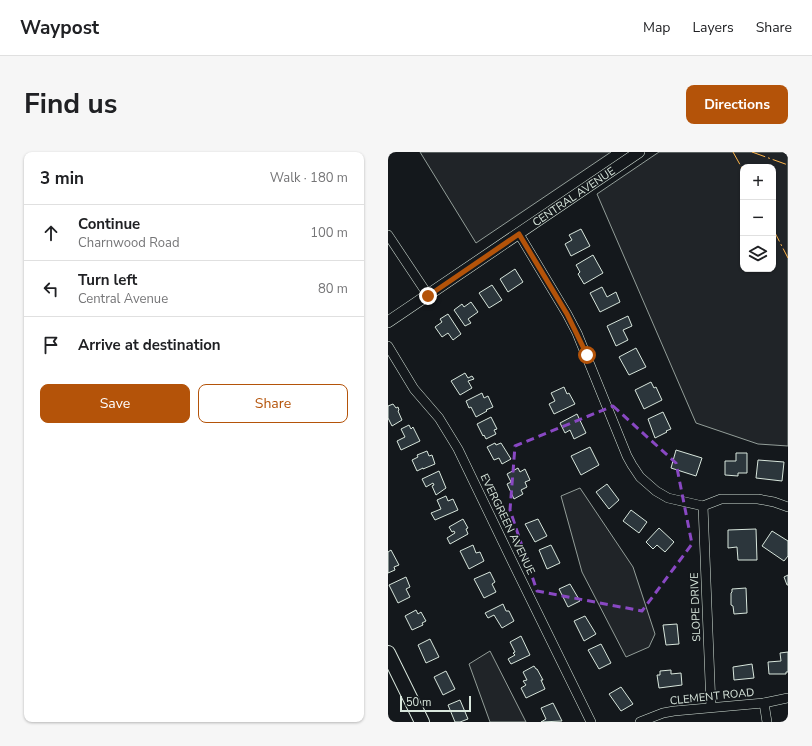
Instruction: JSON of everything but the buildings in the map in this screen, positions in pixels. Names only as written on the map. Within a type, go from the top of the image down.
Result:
[{"type":"main road","points":[[388,653],[422,722]]},
{"type":"street","name":"CENTRAL AVENUE","points":[[388,322],[639,152]]},
{"type":"street","points":[[519,234],[577,333],[632,465],[640,477],[656,491],[668,498],[703,506],[721,499],[749,499],[766,500],[788,507]]},
{"type":"street","points":[[388,235],[428,296]]},
{"type":"street","name":"EVERGREEN AVENUE","points":[[388,346],[414,389],[439,418],[453,439],[591,722]]},
{"type":"street","name":"SLOPE DRIVE","points":[[703,506],[711,708]]},
{"type":"street","name":"CLEMENT ROAD","points":[[640,722],[663,713],[674,711],[764,703],[788,698]]},
{"type":"street","points":[[764,703],[767,722]]},
{"type":"highlighted area","points":[[613,406],[676,463],[692,544],[642,611],[537,591],[510,510],[515,446]]},
{"type":"shaded area","points":[[420,152],[611,152],[476,243]]},
{"type":"shaded area","points":[[659,152],[788,152],[788,446],[758,444],[696,423],[597,194]]},
{"type":"shaded area","points":[[580,488],[633,567],[655,634],[649,647],[626,657],[582,572],[561,496]]},
{"type":"shaded area","points":[[490,651],[526,722],[490,722],[469,664]]},
{"type":"power","points":[[733,152],[740,165]]},
{"type":"power","points":[[752,152],[788,165]]},
{"type":"power","points":[[776,235],[788,258]]},
{"type":"route","points":[[428,296],[519,234],[567,314],[587,355]]}]
